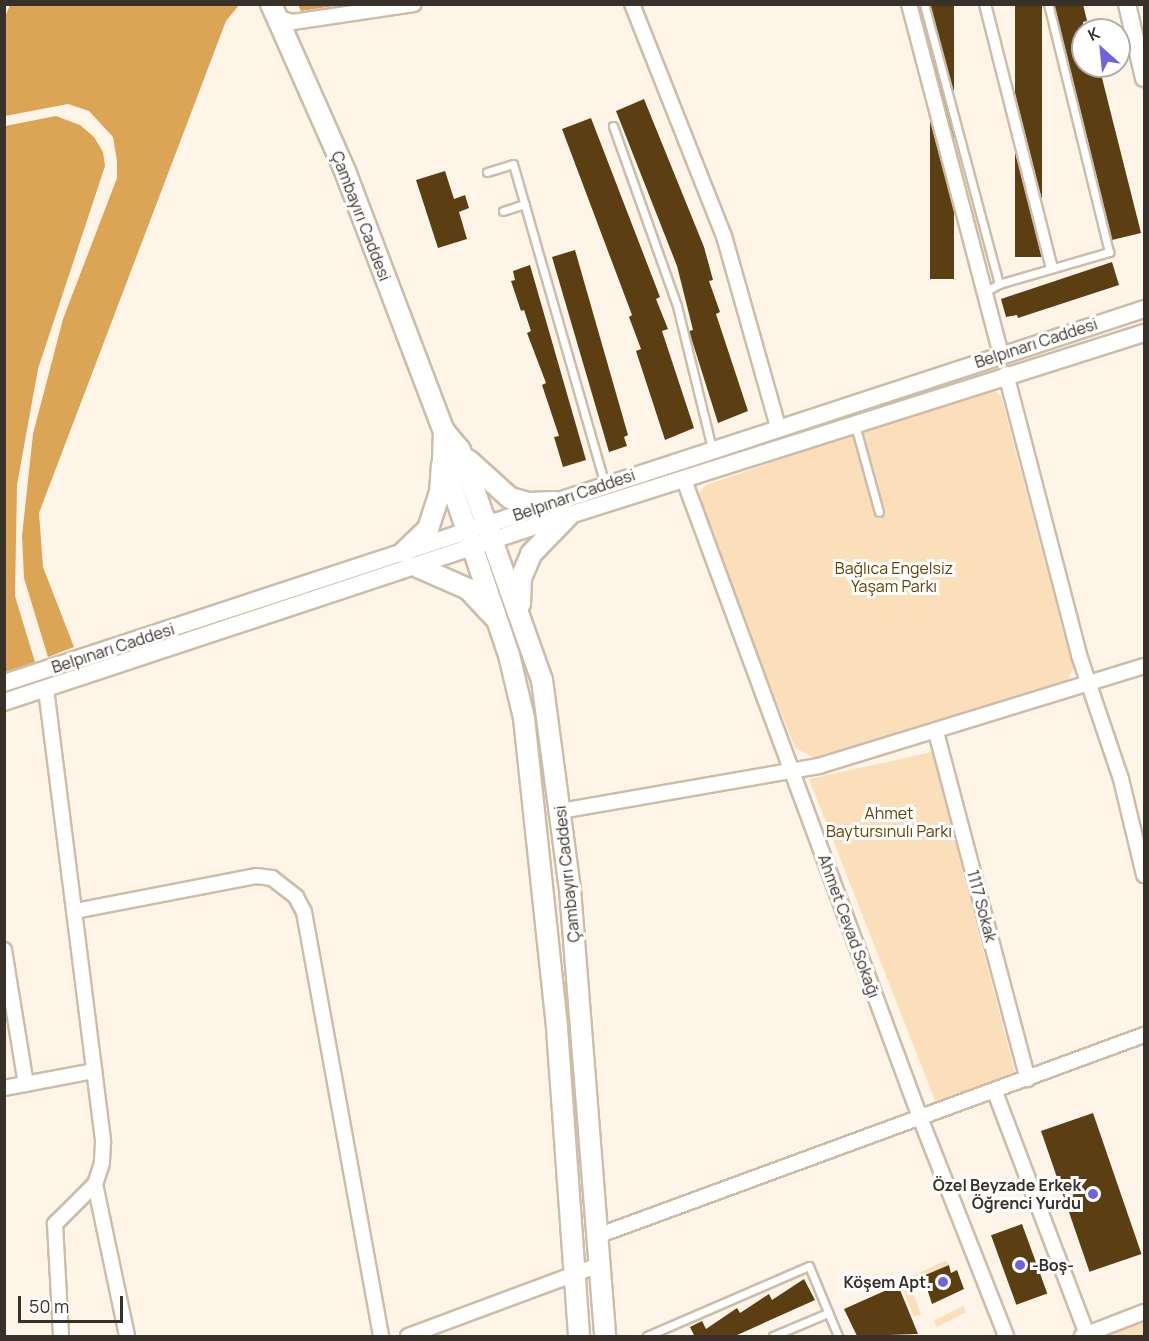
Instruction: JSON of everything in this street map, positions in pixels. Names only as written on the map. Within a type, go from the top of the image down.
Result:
[{"type":"main road","name":"Çambayırı Caddesi","points":[[274,11],[345,171],[444,431],[460,450],[520,612],[542,681],[561,811],[605,1336]]},
{"type":"main road","name":"Çambayırı Caddesi","points":[[444,431],[443,460],[499,624],[516,682],[527,743],[557,1028],[579,1336]]},
{"type":"main road","points":[[460,450],[476,470],[510,498],[561,509],[531,554],[521,579],[520,612]]},
{"type":"main road","points":[[443,460],[434,515],[411,560],[468,589],[499,624]]},
{"type":"street","points":[[274,11],[293,22],[414,4]]},
{"type":"street","points":[[632,4],[724,236],[778,427]]},
{"type":"street","points":[[909,4],[1000,354]]},
{"type":"street","points":[[985,4],[1052,268]]},
{"type":"street","points":[[1127,4],[1144,78]]},
{"type":"street","name":"Belpınarı Caddesi","points":[[561,509],[605,484],[1142,308]]},
{"type":"street","name":"Belpınarı Caddesi","points":[[4,702],[561,509],[684,480],[1006,374],[1142,335]]},
{"type":"street","points":[[1006,374],[1079,654],[1121,779],[1144,875]]},
{"type":"street","name":"Ahmet Cevad Sokağı","points":[[684,480],[921,1120],[1006,1336]]},
{"type":"street","name":"Belpınarı Caddesi","points":[[4,683],[411,560]]},
{"type":"street","points":[[561,811],[793,772],[936,732],[1144,666]]},
{"type":"street","points":[[46,689],[103,1142],[102,1163],[95,1184],[55,1224],[61,1336]]},
{"type":"street","name":"1117 Sokak","points":[[936,732],[1028,1079]]},
{"type":"street","points":[[75,911],[256,876],[272,878],[296,897],[304,912],[381,1336]]},
{"type":"street","points":[[4,950],[26,1084]]},
{"type":"street","points":[[597,1236],[921,1120],[1144,1035]]},
{"type":"street","points":[[4,1088],[94,1071]]},
{"type":"street","points":[[995,1092],[1085,1335],[1144,1312]]},
{"type":"street","points":[[95,1184],[127,1336]]},
{"type":"street","points":[[408,1336],[599,1265]]},
{"type":"lane","points":[[924,4],[999,284]]},
{"type":"lane","points":[[985,292],[999,284],[1109,252],[1048,4]]},
{"type":"lane","points":[[613,126],[677,306],[712,449]]},
{"type":"lane","points":[[487,172],[513,164],[605,484]]},
{"type":"lane","points":[[503,211],[525,204]]},
{"type":"lane","points":[[855,423],[879,512]]},
{"type":"lane","points":[[647,1336],[809,1266],[838,1336]]},
{"type":"lane","points":[[773,1336],[828,1313]]},
{"type":"green space","name":"Bağlıca Engelsiz Yaşam Parkı","points":[[989,387],[1001,396],[1073,668],[1067,681],[815,758],[795,748],[696,497],[706,485]]},
{"type":"green space","name":"Ahmet Baytursınulı Parkı","points":[[932,752],[1015,1073],[936,1103],[809,779]]},
{"type":"green space","points":[[946,1260],[949,1265],[909,1283],[921,1314],[914,1317],[900,1282]]},
{"type":"green space","points":[[963,1306],[966,1312],[937,1327],[934,1321]]},
{"type":"green space","points":[[1144,1322],[1144,1336],[1108,1336]]},
{"type":"shaded area","points":[[10,5],[239,5],[226,21],[39,513],[43,567],[74,647],[48,657],[24,578],[22,536],[33,434],[63,319],[117,178],[117,161],[113,137],[89,111],[68,104],[5,116],[4,19]]},
{"type":"shaded area","points":[[298,5],[341,5],[301,11]]},
{"type":"shaded area","points":[[56,116],[80,125],[94,137],[103,152],[105,166],[38,369],[17,485],[15,596],[35,662],[5,672],[5,126]]},
{"type":"building","points":[[930,4],[954,4],[954,279],[930,279]]},
{"type":"building","points":[[1015,4],[1042,4],[1042,257],[1015,257]]},
{"type":"building","points":[[1054,4],[1083,4],[1086,18],[1071,18],[1071,73]]},
{"type":"building","points":[[1072,78],[1102,78],[1141,233],[1112,240]]},
{"type":"building","points":[[644,99],[704,247],[713,280],[709,281],[720,312],[716,314],[748,411],[718,423],[689,331],[693,330],[677,266],[616,111]]},
{"type":"building","points":[[591,118],[660,297],[656,299],[668,329],[662,331],[694,428],[665,440],[636,351],[641,349],[629,317],[632,315],[562,129]]},
{"type":"building","points":[[445,171],[454,199],[465,195],[469,208],[459,212],[467,239],[438,248],[416,180]]},
{"type":"building","points":[[575,250],[628,435],[624,437],[627,446],[609,452],[552,257]]},
{"type":"building","points":[[1112,262],[1119,285],[1018,318],[1017,315],[1006,317],[1001,299]]},
{"type":"building","points":[[530,265],[586,460],[563,467],[554,437],[559,436],[542,385],[546,383],[527,333],[531,331],[524,310],[521,311],[511,281],[515,280],[513,271]]},
{"type":"building","name":"Özel Beyzade Erkek Öğrenci Yurdu","points":[[1093,1113],[1142,1254],[1090,1272],[1041,1131]]},
{"type":"building","name":"-Boş-","points":[[1022,1224],[1047,1294],[1016,1305],[991,1235]]},
{"type":"building","name":"Köşem Apt.","points":[[949,1265],[951,1273],[957,1270],[964,1289],[932,1304],[923,1276]]},
{"type":"building","points":[[804,1279],[815,1300],[735,1336],[690,1336],[694,1335],[690,1327],[702,1321],[706,1329],[737,1308],[740,1313],[769,1294],[772,1300]]},
{"type":"building","points":[[898,1285],[918,1334],[857,1336],[844,1309]]},
{"type":"place","name":"Özel Beyzade Erkek Öğrenci Yurdu","points":[[1093,1194]]},
{"type":"place","name":"-Boş-","points":[[1020,1265]]},
{"type":"place","name":"Köşem Apt.","points":[[943,1282]]}]
